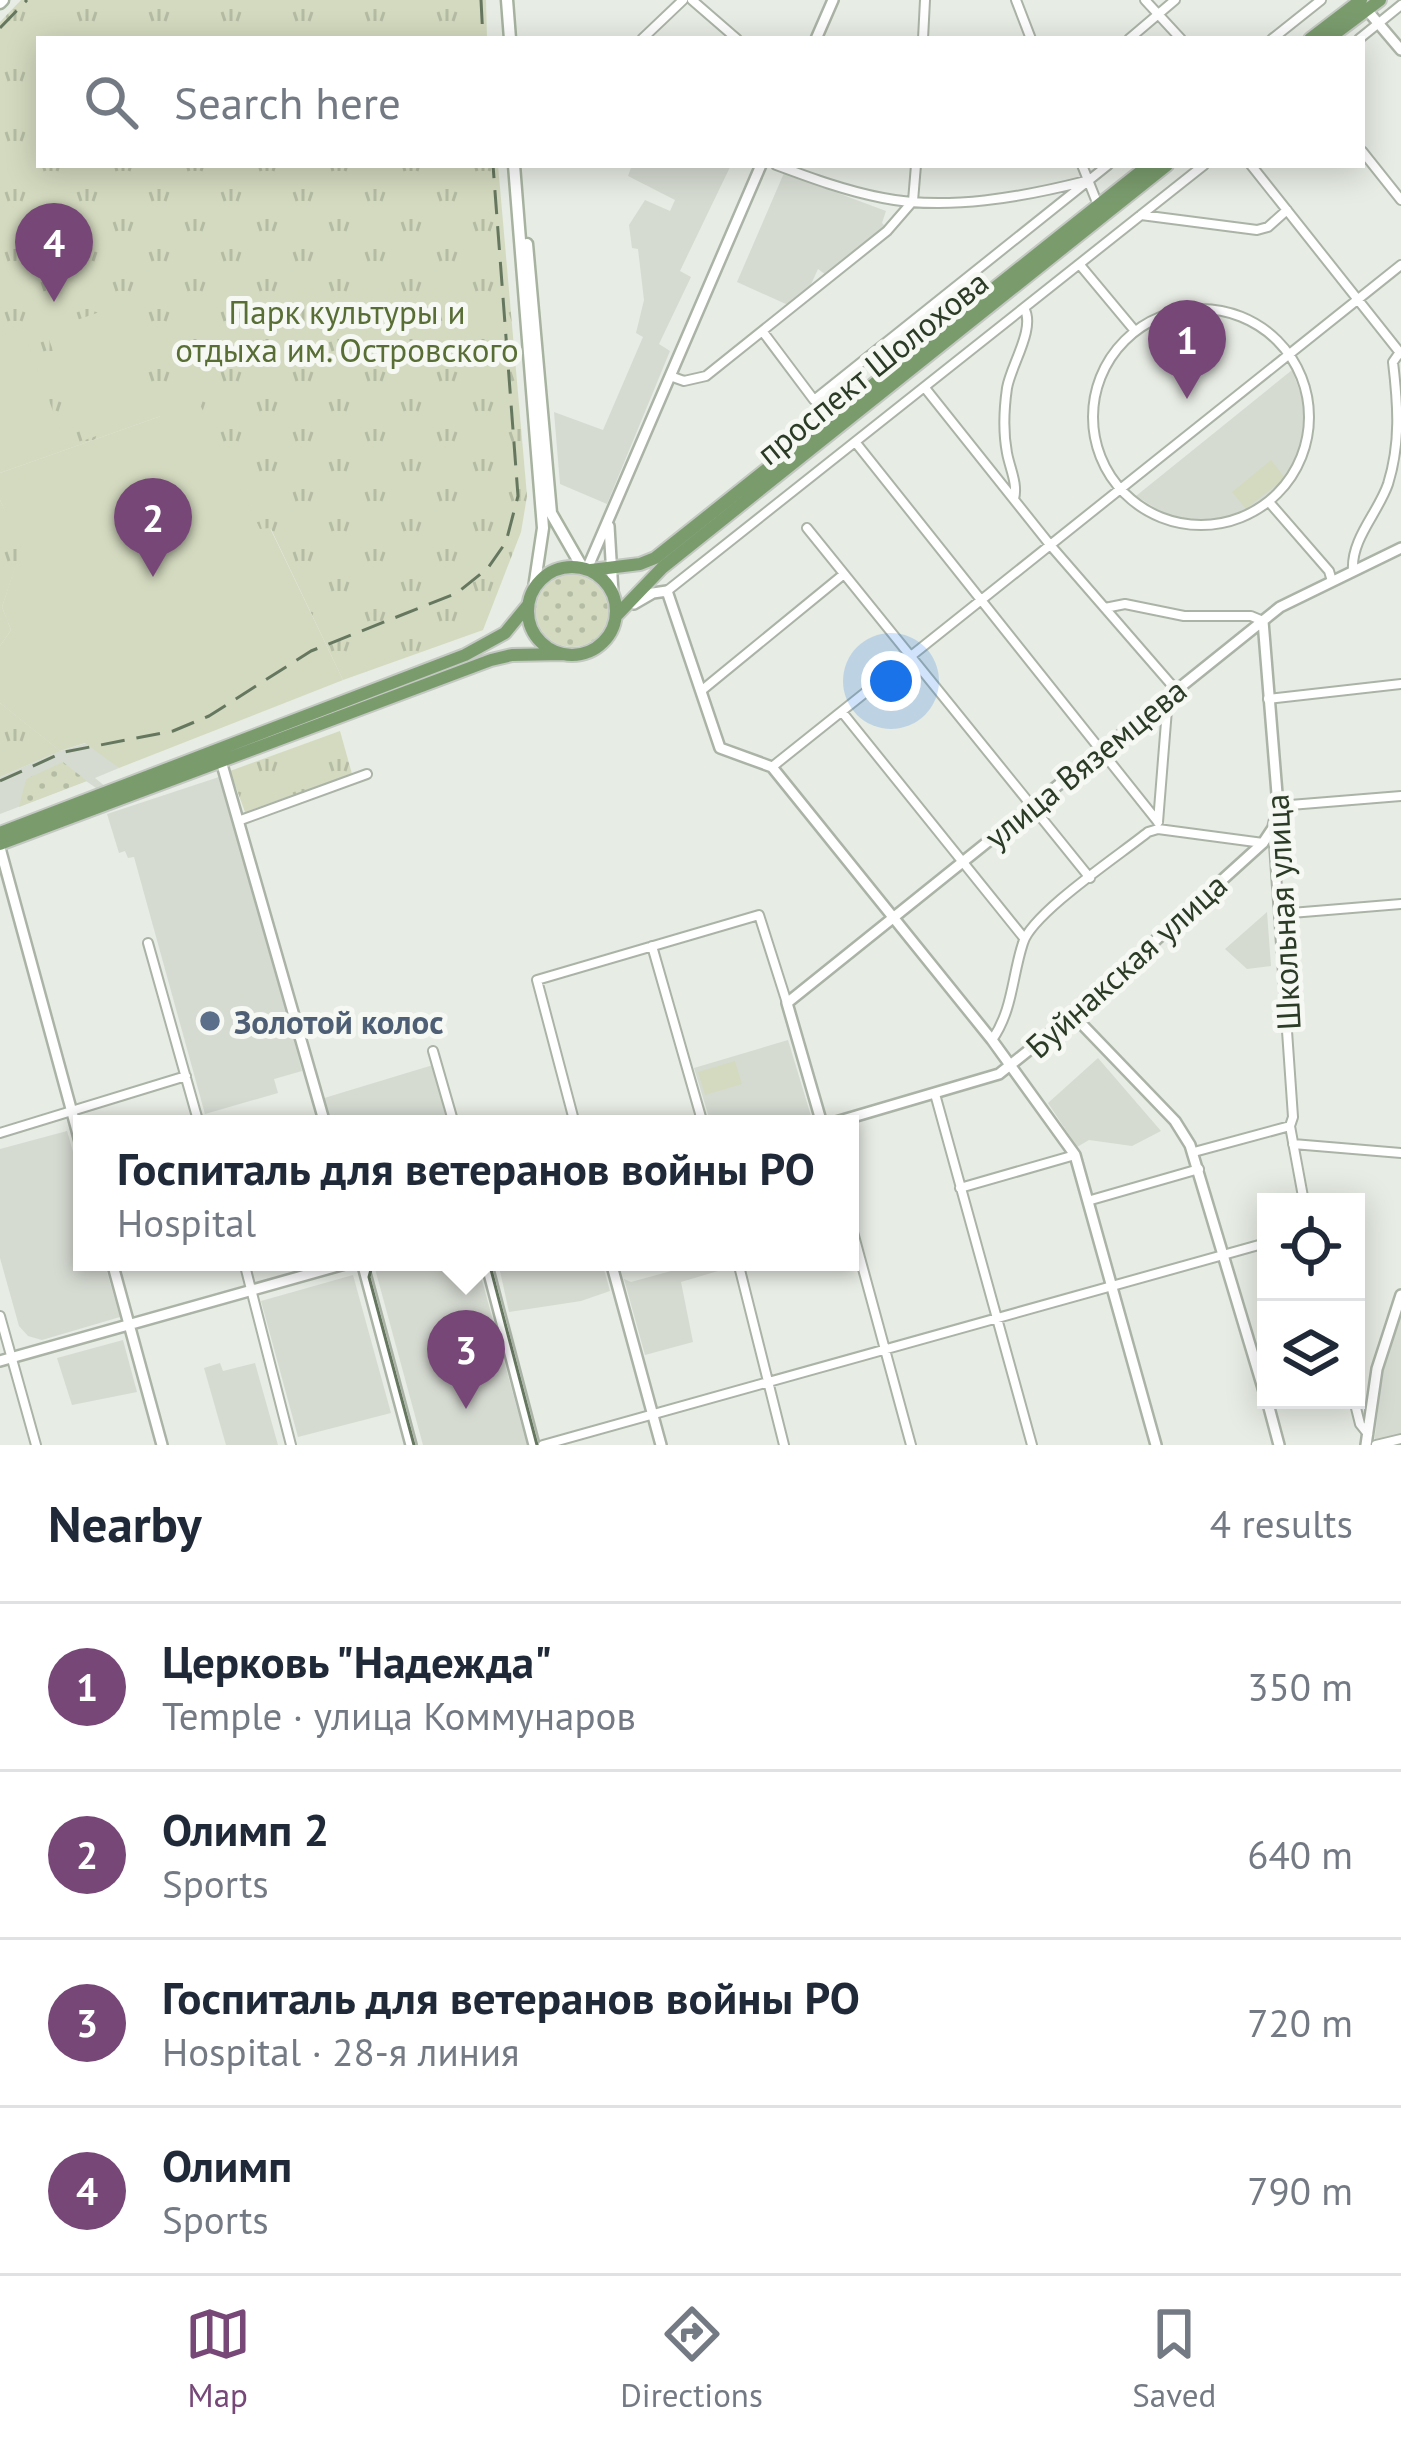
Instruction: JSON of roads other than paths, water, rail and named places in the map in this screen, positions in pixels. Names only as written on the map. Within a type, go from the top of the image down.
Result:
[{"type":"main road","points":[[503,0],[507,36]]},
{"type":"main road","points":[[1315,36],[1380,0]]},
{"type":"main road","points":[[1331,36],[1364,5]]},
{"type":"main road","points":[[0,846],[502,656],[577,655],[596,649],[608,637],[620,612],[613,593],[587,569],[551,513],[517,168]]},
{"type":"main road","points":[[0,833],[465,655],[506,633],[528,605],[543,528],[517,168]]},
{"type":"main road","name":"проспект Шолохова","points":[[587,569],[640,565],[668,548],[1145,168]]},
{"type":"main road","name":"проспект Шолохова","points":[[620,612],[661,569],[1163,168]]},
{"type":"main road","points":[[534,588],[556,569],[587,569]]},
{"type":"main road","points":[[528,605],[535,635],[563,654]]},
{"type":"street","points":[[645,36],[687,0],[733,36]]},
{"type":"street","points":[[817,36],[833,0]]},
{"type":"street","points":[[923,36],[925,0]]},
{"type":"street","points":[[1016,0],[1030,36]]},
{"type":"street","points":[[1145,0],[1178,36]]},
{"type":"street","points":[[1133,36],[1175,0]]},
{"type":"street","points":[[1276,36],[1321,0]]},
{"type":"street","points":[[1364,5],[1401,50]]},
{"type":"street","points":[[1363,36],[1401,5]]},
{"type":"street","points":[[1365,155],[1401,200]]},
{"type":"street","points":[[587,569],[760,168]]},
{"type":"street","points":[[784,168],[844,189],[913,201],[1009,196],[1088,181]]},
{"type":"street","points":[[670,376],[684,381],[706,376],[887,231],[913,201],[916,168]]},
{"type":"street","points":[[1083,168],[1098,205]]},
{"type":"street","points":[[763,332],[814,400],[1104,168]]},
{"type":"street","points":[[620,612],[668,589],[1200,168]]},
{"type":"street","points":[[1253,168],[1400,353],[1393,362],[1399,407],[1396,458],[1380,504],[1354,548],[1353,570]]},
{"type":"street","points":[[1142,215],[1257,230],[1268,227],[1287,210]]},
{"type":"street","points":[[1080,265],[1135,331]]},
{"type":"street","points":[[772,767],[1401,265]]},
{"type":"street","points":[[1014,499],[1005,412],[1010,372],[1029,322],[1024,308]]},
{"type":"street","points":[[1217,310],[1260,326],[1290,356],[1304,384],[1310,419],[1295,470],[1269,502],[1237,519],[1194,525],[1154,514],[1121,490],[1099,453],[1093,416],[1100,376],[1135,331],[1172,313],[1217,310]]},
{"type":"street","points":[[925,388],[1172,693],[1158,826]]},
{"type":"street","points":[[856,443],[1158,826]]},
{"type":"street","points":[[1269,502],[1332,581]]},
{"type":"street","points":[[610,521],[613,593]]},
{"type":"street","points":[[808,528],[1090,878]]},
{"type":"street","name":"улица Вяземцева","points":[[787,1004],[1280,608],[1401,548]]},
{"type":"street","points":[[661,569],[720,748],[772,767],[992,1040],[1075,1155],[1156,1445]]},
{"type":"street","points":[[700,692],[844,574]]},
{"type":"street","points":[[1105,608],[1125,604],[1184,616],[1251,616],[1263,621]]},
{"type":"street","name":"Школьная улица","points":[[1263,621],[1278,806],[1273,828],[1290,1126],[1302,1193]]},
{"type":"street","points":[[1268,699],[1401,684]]},
{"type":"street","points":[[842,712],[1024,938]]},
{"type":"street","points":[[220,761],[322,1115]]},
{"type":"street","points":[[238,821],[367,774]]},
{"type":"street","points":[[1278,806],[1401,796]]},
{"type":"street","points":[[992,1040],[1004,1023],[1024,938],[1036,922],[1148,832],[1158,826],[1263,843]]},
{"type":"street","name":"Буйнакская улица","points":[[859,1115],[999,1074],[1011,1066],[1263,843],[1273,828]]},
{"type":"street","points":[[0,846],[73,1115]]},
{"type":"street","points":[[1279,914],[1401,904]]},
{"type":"street","points":[[573,1115],[537,980],[759,915],[823,1115]]},
{"type":"street","points":[[148,943],[197,1115]]},
{"type":"street","points":[[652,946],[700,1115]]},
{"type":"street","points":[[1073,1015],[1175,1120],[1194,1152],[1257,1367]]},
{"type":"street","points":[[433,1051],[451,1115]]},
{"type":"street","points":[[0,1133],[186,1076]]},
{"type":"street","points":[[935,1094],[1032,1445]]},
{"type":"street","points":[[1194,1152],[1290,1126]]},
{"type":"street","points":[[1293,1144],[1401,1153]]},
{"type":"street","points":[[960,1188],[1075,1155]]},
{"type":"street","points":[[1091,1201],[1201,1169]]},
{"type":"street","points":[[489,1271],[538,1445],[1257,1245]]},
{"type":"street","points":[[859,1255],[911,1445]]},
{"type":"street","points":[[114,1271],[162,1445]]},
{"type":"street","points":[[247,1271],[291,1445]]},
{"type":"street","points":[[6,1360],[319,1271]]},
{"type":"street","points":[[364,1271],[411,1445]]},
{"type":"street","points":[[613,1271],[661,1445]]},
{"type":"street","points":[[740,1271],[784,1445]]},
{"type":"street","points":[[1367,1440],[1377,1370],[1401,1294]]},
{"type":"street","points":[[0,1316],[6,1360],[36,1445]]},
{"type":"street","points":[[1269,1409],[1280,1445]]},
{"type":"street","points":[[1356,1409],[1367,1440]]},
{"type":"street","points":[[1376,1445],[1401,1439]]},
{"type":"tram line","points":[[371,1271],[414,1445]]},
{"type":"tram line","points":[[491,1271],[537,1445]]},
{"type":"railway","points":[[0,28],[27,0]]},
{"type":"railway","points":[[481,0],[483,36]]},
{"type":"railway","points":[[0,781],[64,752],[173,731],[209,716],[311,651],[457,593],[488,568],[506,542],[518,496],[493,168]]},
{"type":"place","name":"Олимп","points":[[54,302]]},
{"type":"place","name":"Церковь \"Надежда\"","points":[[1187,399]]},
{"type":"place","name":"Олимп 2","points":[[153,577]]},
{"type":"place","name":"Золотой колос","points":[[210,1021]]},
{"type":"place","name":"Госпиталь для ветеранов войны РО","points":[[466,1409]]},
{"type":"park label","name":"Парк культуры и отдыха им. Островского","points":[[347,330]]}]
